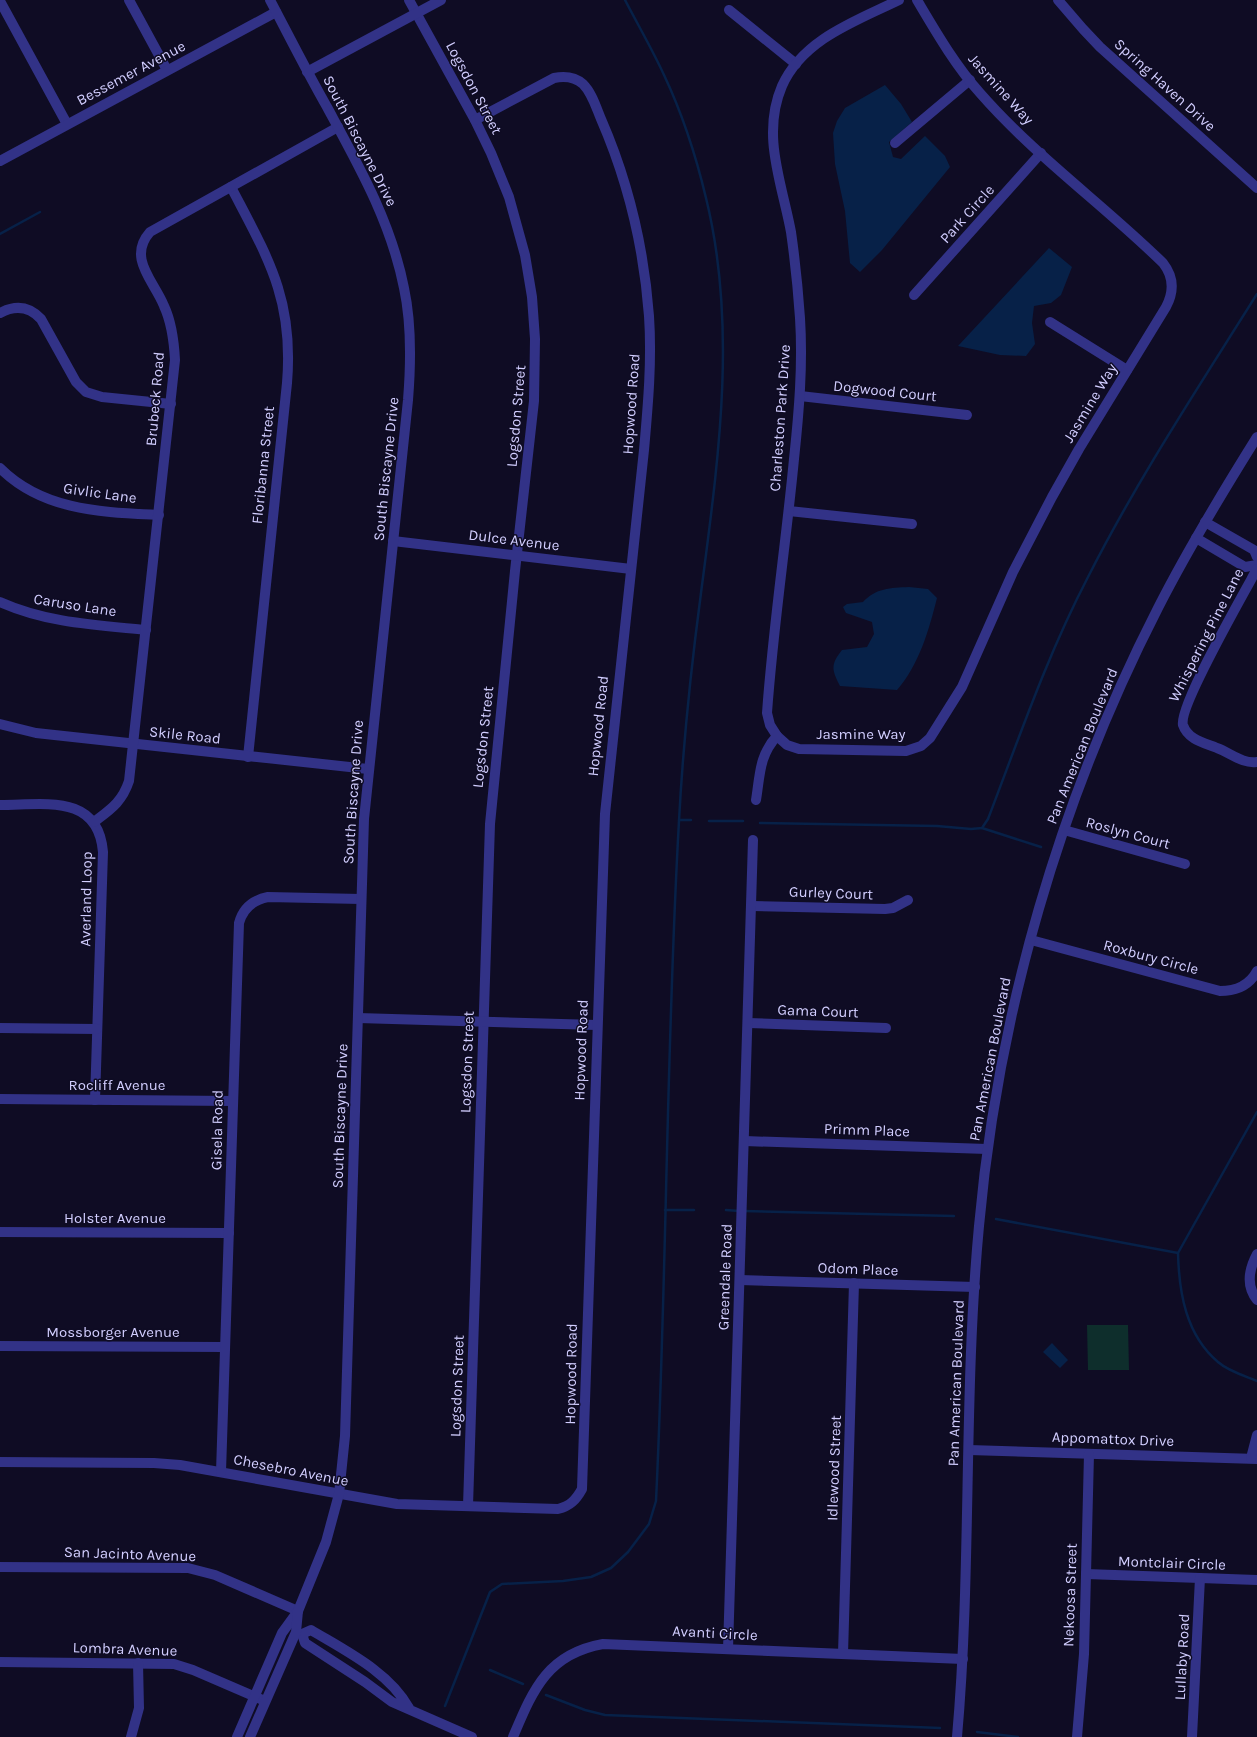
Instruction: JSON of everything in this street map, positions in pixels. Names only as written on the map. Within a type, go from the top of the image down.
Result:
[{"type":"street","points":[[129,0],[167,70]]},
{"type":"street","name":"South Biscayne Drive","points":[[237,1737],[282,1633],[298,1612],[324,1548],[339,1494],[345,1436],[364,819],[368,769],[410,378],[408,315],[400,270],[387,226],[371,190],[270,0]]},
{"type":"street","name":"Logsdon Street","points":[[410,0],[475,120],[491,153],[513,210],[525,256],[532,297],[536,339],[534,400],[490,824],[468,1506]]},
{"type":"street","points":[[307,72],[441,0]]},
{"type":"street","name":"Charleston Park Drive","points":[[777,736],[770,725],[767,712],[800,396],[801,344],[796,272],[791,233],[774,156],[772,135],[774,114],[778,97],[785,80],[796,64],[826,37],[899,0]]},
{"type":"street","name":"Jasmine Way","points":[[777,736],[787,745],[805,749],[906,751],[916,748],[927,741],[962,687],[1010,579],[1052,497],[1079,449],[1170,300],[1172,287],[1170,275],[1160,260],[1007,121],[970,80],[944,45],[917,0]]},
{"type":"street","name":"Spring Haven Drive","points":[[1058,0],[1082,29],[1100,47],[1257,188]]},
{"type":"street","points":[[0,1],[67,124]]},
{"type":"street","points":[[729,10],[796,64]]},
{"type":"street","name":"Bessemer Avenue","points":[[0,161],[276,12]]},
{"type":"street","name":"Hopwood Road","points":[[475,120],[554,78],[568,77],[582,83],[589,92],[612,147],[634,220],[646,291],[650,337],[649,394],[604,814],[583,1483],[578,1496],[574,1500]]},
{"type":"street","points":[[895,143],[970,80]]},
{"type":"street","name":"Brubeck Road","points":[[94,822],[116,805],[122,797],[129,781],[175,360],[172,332],[164,305],[141,260],[142,244],[150,232],[338,128]]},
{"type":"street","name":"Park Circle","points":[[914,295],[1041,153]]},
{"type":"street","name":"Floribanna Street","points":[[231,187],[262,247],[276,279],[285,313],[289,350],[287,383],[248,757]]},
{"type":"street","points":[[0,313],[14,307],[23,308],[36,314],[41,319],[76,382],[91,395],[171,404]]},
{"type":"street","points":[[1050,322],[1127,370]]},
{"type":"street","name":"Dogwood Court","points":[[800,396],[967,415]]},
{"type":"street","name":"Pan American Boulevard","points":[[957,1737],[963,1659],[969,1450],[978,1227],[988,1149],[1012,1015],[1031,940],[1064,830],[1090,760],[1119,689],[1158,608],[1196,538],[1257,437]]},
{"type":"street","name":"Givlic Lane","points":[[0,468],[27,490],[58,504],[82,508],[159,515]]},
{"type":"street","points":[[789,511],[912,524]]},
{"type":"street","points":[[1205,522],[1254,550],[1257,557]]},
{"type":"street","points":[[1196,538],[1246,567],[1257,565]]},
{"type":"street","name":"Dulce Avenue","points":[[393,541],[631,569]]},
{"type":"street","name":"Whispering Pine Lane","points":[[1257,569],[1199,680],[1182,720],[1185,730],[1200,742],[1223,750],[1246,762],[1257,762]]},
{"type":"street","name":"Caruso Lane","points":[[0,602],[18,610],[47,619],[146,630]]},
{"type":"street","name":"Skile Road","points":[[0,724],[36,733],[368,769]]},
{"type":"street","points":[[756,800],[763,755],[777,736]]},
{"type":"street","points":[[0,805],[69,807],[84,813],[94,822]]},
{"type":"street","name":"Averland Loop","points":[[94,822],[100,834],[103,852],[95,1100]]},
{"type":"street","name":"Roslyn Court","points":[[1064,830],[1185,864]]},
{"type":"street","points":[[752,906],[753,840]]},
{"type":"street","name":"Gisela Road","points":[[221,1472],[238,928],[243,913],[254,901],[268,897],[362,899]]},
{"type":"street","name":"Gurley Court","points":[[752,906],[881,909],[893,908],[908,900]]},
{"type":"street","name":"Greendale Road","points":[[728,1649],[752,906]]},
{"type":"street","name":"Roxbury Circle","points":[[1031,940],[1220,991],[1228,991],[1244,985],[1257,971]]},
{"type":"street","points":[[358,1018],[483,1023],[597,1025]]},
{"type":"street","name":"Gama Court","points":[[748,1023],[886,1028]]},
{"type":"street","points":[[0,1028],[97,1029]]},
{"type":"street","name":"Rocliff Avenue","points":[[0,1099],[233,1101]]},
{"type":"street","name":"Primm Place","points":[[745,1142],[988,1149]]},
{"type":"street","name":"Holster Avenue","points":[[0,1232],[229,1233]]},
{"type":"street","points":[[1257,1254],[1253,1262],[1249,1280],[1251,1289],[1257,1300]]},
{"type":"street","name":"Odom Place","points":[[740,1280],[975,1287]]},
{"type":"street","name":"Idlewood Street","points":[[843,1654],[854,1284]]},
{"type":"street","name":"Mossborger Avenue","points":[[0,1346],[225,1348]]},
{"type":"street","points":[[1254,1459],[1257,1435]]},
{"type":"street","name":"Appomattox Drive","points":[[969,1450],[1254,1459]]},
{"type":"street","name":"Nekoosa Street","points":[[1077,1737],[1084,1654],[1089,1454]]},
{"type":"street","name":"Chesebro Avenue","points":[[0,1462],[154,1463],[180,1465],[397,1504],[554,1509],[564,1507],[574,1500]]},
{"type":"street","name":"San Jacinto Avenue","points":[[0,1567],[188,1568],[215,1575],[298,1612]]},
{"type":"street","name":"Montclair Circle","points":[[1086,1574],[1257,1580]]},
{"type":"street","name":"Lullaby Road","points":[[1192,1737],[1200,1578]]},
{"type":"street","name":"South Biscayne Drive","points":[[250,1737],[265,1701],[299,1633],[298,1612]]},
{"type":"street","points":[[286,1627],[299,1633],[305,1643],[365,1682],[392,1702],[409,1708],[472,1737]]},
{"type":"street","points":[[299,1633],[312,1630],[356,1657],[384,1679],[404,1699],[409,1708]]},
{"type":"street","name":"Avanti Circle","points":[[513,1737],[530,1696],[542,1677],[559,1661],[589,1647],[616,1644],[963,1659]]},
{"type":"street","name":"Lombra Avenue","points":[[0,1662],[138,1663],[181,1666],[265,1701]]},
{"type":"street","points":[[131,1737],[139,1708],[138,1663]]},
{"type":"green space","points":[[1087,1325],[1128,1325],[1129,1370],[1088,1370]]},
{"type":"water","points":[[885,85],[901,104],[912,122],[889,142],[893,157],[901,159],[925,136],[945,156],[950,167],[882,250],[860,272],[850,263],[845,211],[835,164],[833,133],[837,121],[845,108]]},
{"type":"water","points":[[1049,248],[1072,267],[1061,295],[1051,303],[1034,306],[1032,323],[1035,344],[1026,356],[1000,355],[958,346]]},
{"type":"water","points":[[909,587],[928,589],[937,598],[922,647],[905,680],[897,690],[840,686],[834,672],[834,664],[838,655],[842,650],[867,647],[874,634],[872,622],[846,613],[843,607],[847,604],[863,602],[878,591]]},
{"type":"water","points":[[1052,1343],[1068,1360],[1060,1368],[1043,1352]]},
{"type":"waterway","points":[[445,1706],[490,1592],[502,1584],[563,1581],[591,1577],[611,1568],[628,1552],[649,1524],[656,1501],[660,1416],[671,991],[679,821],[691,678],[718,445],[722,395],[723,346],[721,296],[716,247],[698,166],[671,89],[625,0]]},
{"type":"waterway","points":[[0,234],[40,212]]},
{"type":"waterway","points":[[760,823],[937,826],[971,829],[982,828],[988,819],[1046,667],[1106,542],[1190,399],[1257,294]]},
{"type":"waterway","points":[[679,820],[691,820]]},
{"type":"waterway","points":[[709,821],[743,821]]},
{"type":"waterway","points":[[982,828],[1041,847]]},
{"type":"waterway","points":[[1257,1112],[1178,1253],[1180,1283],[1186,1312],[1198,1339],[1207,1351],[1222,1365],[1257,1381]]},
{"type":"waterway","points":[[665,1210],[694,1210]]},
{"type":"waterway","points":[[726,1210],[739,1211]]},
{"type":"waterway","points":[[744,1211],[954,1216]]},
{"type":"waterway","points":[[996,1219],[1178,1253]]},
{"type":"waterway","points":[[490,1670],[523,1684]]},
{"type":"waterway","points":[[546,1695],[585,1710],[605,1715],[940,1728]]},
{"type":"waterway","points":[[977,1732],[1018,1737]]}]
